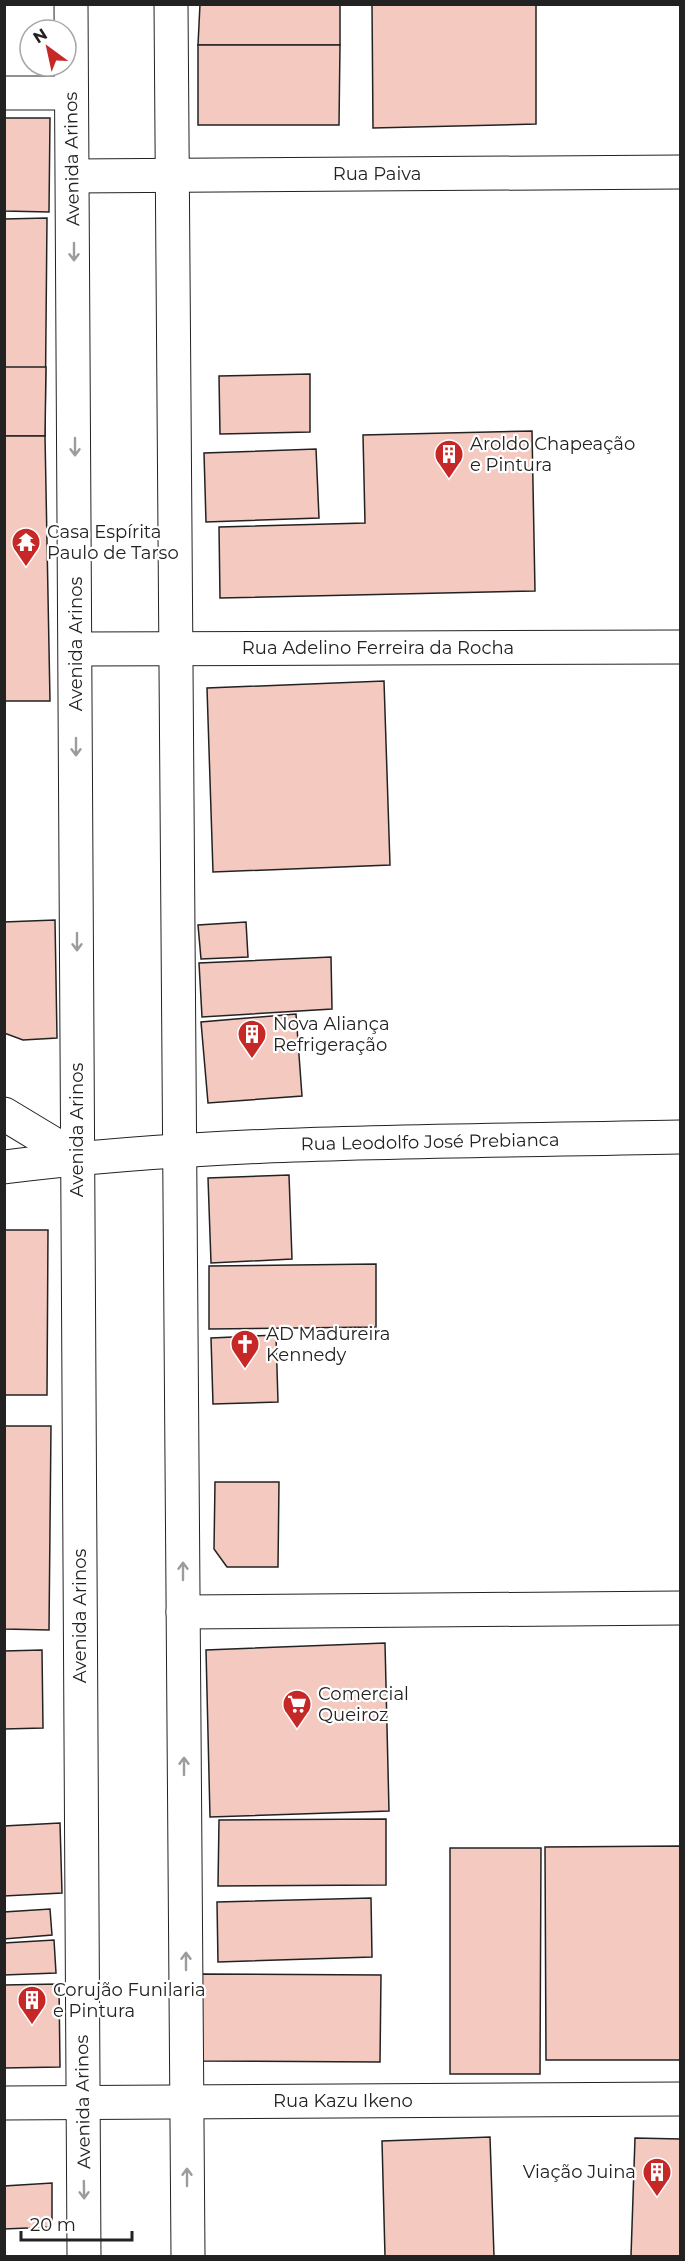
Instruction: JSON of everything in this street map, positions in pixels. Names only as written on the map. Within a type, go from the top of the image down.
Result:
[{"type":"main road","name":"Avenida Arinos","points":[[71,4],[84,2256]]},
{"type":"main road","points":[[171,4],[188,2256]]},
{"type":"main road","points":[[4,93],[71,93]]},
{"type":"main road","name":"Rua Paiva","points":[[73,176],[681,172]]},
{"type":"main road","name":"Rua Adelino Ferreira da Rocha","points":[[76,649],[681,647]]},
{"type":"main road","points":[[10,1120],[77,1158]]},
{"type":"main road","name":"Rua Leodolfo José Prebianca","points":[[4,1167],[77,1158],[180,1152],[221,1147],[681,1137]]},
{"type":"main road","points":[[183,1612],[681,1608]]},
{"type":"main road","name":"Rua Kazu Ikeno","points":[[4,2103],[681,2099]]},
{"type":"building","points":[[200,4],[340,4],[340,45],[198,45]]},
{"type":"building","points":[[372,4],[536,4],[536,124],[373,128]]},
{"type":"building","points":[[198,45],[340,45],[339,125],[198,125]]},
{"type":"building","points":[[4,118],[50,118],[49,212],[4,211]]},
{"type":"building","points":[[47,218],[45,436],[4,436],[4,219]]},
{"type":"building","points":[[4,367],[46,367],[45,436],[4,436]]},
{"type":"building","points":[[310,374],[310,432],[220,434],[219,376]]},
{"type":"building","name":"Aroldo Chapeação e Pintura","points":[[532,431],[535,591],[220,598],[219,527],[365,523],[363,435]]},
{"type":"building","name":"Casa Espírita Paulo de Tarso","points":[[4,436],[45,436],[50,701],[4,701]]},
{"type":"building","points":[[316,449],[319,518],[206,522],[204,453]]},
{"type":"building","points":[[384,681],[390,865],[213,872],[207,688]]},
{"type":"building","points":[[55,920],[57,1038],[23,1040],[4,1033],[4,922]]},
{"type":"building","points":[[246,922],[248,957],[201,959],[198,925]]},
{"type":"building","points":[[331,957],[332,1009],[202,1017],[199,963]]},
{"type":"building","name":"Nova Aliança Refrigeração","points":[[296,1014],[302,1096],[208,1103],[201,1022]]},
{"type":"building","points":[[289,1175],[292,1259],[211,1263],[208,1178]]},
{"type":"building","points":[[4,1230],[48,1230],[47,1395],[4,1395]]},
{"type":"building","points":[[376,1264],[376,1327],[209,1329],[209,1266]]},
{"type":"building","name":"AD Madureira Kennedy","points":[[276,1335],[278,1402],[213,1404],[211,1338]]},
{"type":"building","points":[[4,1426],[51,1426],[49,1630],[4,1629]]},
{"type":"building","points":[[215,1482],[279,1482],[278,1567],[227,1567],[214,1549]]},
{"type":"building","name":"Comercial Queiroz","points":[[385,1643],[389,1811],[210,1817],[206,1650]]},
{"type":"building","points":[[42,1650],[43,1728],[4,1729],[4,1651]]},
{"type":"building","points":[[386,1819],[386,1885],[218,1886],[219,1820]]},
{"type":"building","points":[[60,1823],[62,1893],[4,1896],[4,1826]]},
{"type":"building","points":[[680,1846],[680,2060],[546,2060],[545,1847]]},
{"type":"building","points":[[450,1848],[541,1848],[540,2074],[450,2074]]},
{"type":"building","points":[[371,1898],[372,1957],[218,1962],[217,1902]]},
{"type":"building","points":[[50,1909],[52,1935],[4,1939],[4,1912]]},
{"type":"building","points":[[54,1940],[56,1973],[4,1975],[4,1943]]},
{"type":"building","points":[[202,1974],[381,1975],[380,2062],[201,2061]]},
{"type":"building","name":"Corujão Funilaria e Pintura","points":[[59,1984],[60,2067],[4,2068],[4,1985]]},
{"type":"building","points":[[490,2137],[494,2256],[385,2256],[382,2141]]},
{"type":"building","name":"Viação Juina","points":[[635,2138],[680,2139],[680,2256],[631,2256]]},
{"type":"building","points":[[52,2183],[52,2227],[4,2229],[4,2186]]},
{"type":"place","name":"Aroldo Chapeação e Pintura","points":[[449,480]]},
{"type":"place","name":"Casa Espírita Paulo de Tarso","points":[[26,568]]},
{"type":"place","name":"Nova Aliança Refrigeração","points":[[252,1060]]},
{"type":"place","name":"AD Madureira Kennedy","points":[[245,1370]]},
{"type":"place","name":"Comercial Queiroz","points":[[297,1730]]},
{"type":"place","name":"Corujão Funilaria e Pintura","points":[[32,2026]]},
{"type":"place","name":"Viação Juina","points":[[657,2198]]}]
